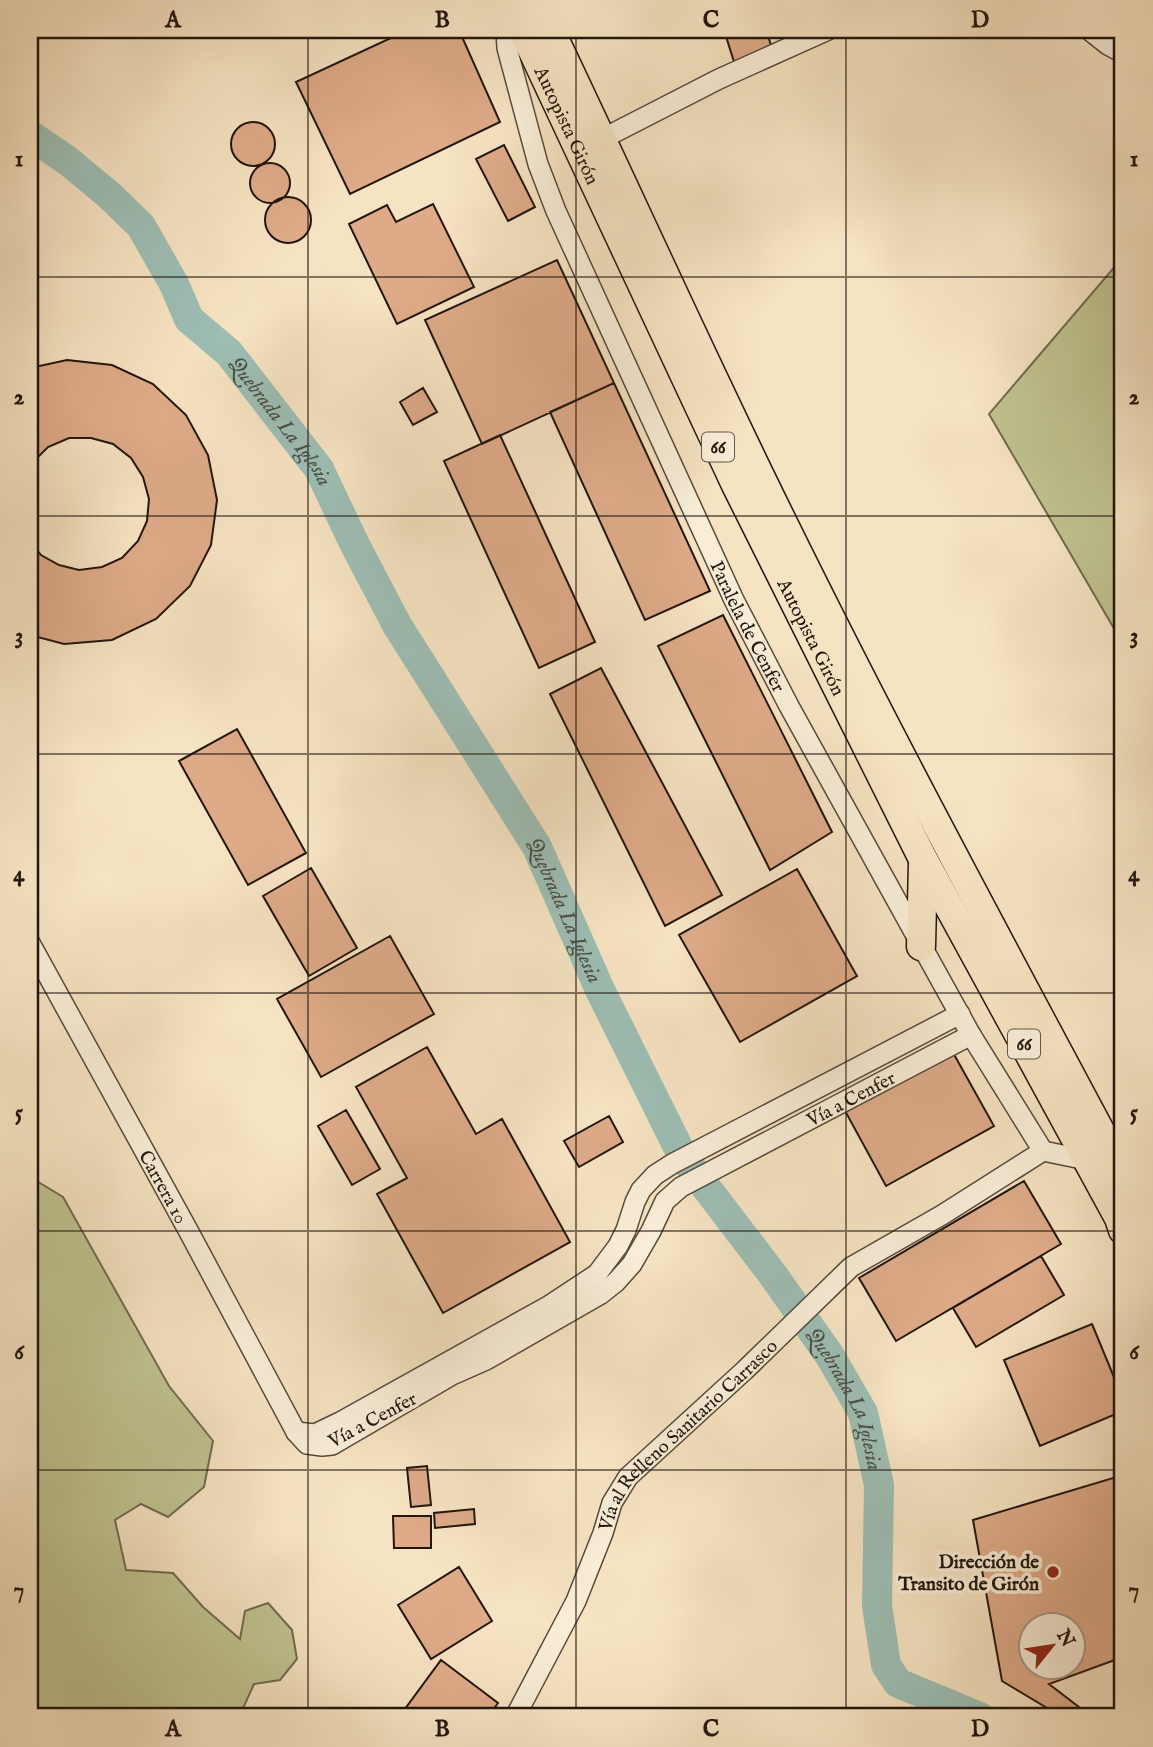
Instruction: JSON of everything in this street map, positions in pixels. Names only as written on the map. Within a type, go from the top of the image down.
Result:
[{"type":"highway","name":"Autopista Girón","points":[[523,30],[736,485],[923,859],[1119,1217],[1123,1230]]},
{"type":"highway","name":"Autopista Girón","points":[[550,30],[760,477],[855,667],[1123,1174]]},
{"type":"highway","points":[[921,946],[923,859]]},
{"type":"street","name":"Paralela de Cenfer","points":[[506,30],[508,48],[538,164],[562,224],[734,600],[921,946],[971,1035],[1043,1151]]},
{"type":"street","points":[[602,139],[719,79],[828,30]]},
{"type":"street","points":[[1089,30],[1123,53]]},
{"type":"street","name":"Carrera 10","points":[[30,943],[296,1432]]},
{"type":"street","name":"Vía a Cenfer","points":[[296,1432],[314,1434],[340,1422],[550,1305],[597,1273],[618,1246],[641,1190],[655,1175],[960,1014]]},
{"type":"street","name":"Vía a Cenfer","points":[[296,1432],[307,1444],[332,1445],[452,1375],[486,1360],[601,1294],[632,1264],[665,1201],[681,1187],[971,1035]]},
{"type":"street","points":[[1043,1151],[1087,1160]]},
{"type":"street","name":"Vía al Relleno Sanitario Carrasco","points":[[515,1717],[576,1601],[612,1503],[628,1477],[851,1267],[942,1215],[1043,1151]]},
{"type":"green space","points":[[1123,257],[1123,644],[989,414]]},
{"type":"green space","points":[[30,1177],[63,1197],[169,1386],[213,1441],[204,1487],[168,1517],[141,1504],[115,1520],[126,1570],[173,1573],[203,1607],[240,1639],[245,1611],[268,1603],[292,1630],[297,1659],[280,1680],[254,1684],[241,1717],[30,1717]]},
{"type":"building","points":[[408,30],[459,30],[500,122],[350,194],[296,82]]},
{"type":"building","points":[[724,30],[766,30],[773,51],[736,68]]},
{"type":"building","points":[[253,122],[268,129],[275,144],[268,159],[253,166],[238,159],[231,144],[238,129]]},
{"type":"building","points":[[504,145],[535,207],[508,221],[476,159]]},
{"type":"building","points":[[270,163],[284,169],[290,183],[284,197],[270,203],[256,197],[250,183],[256,169]]},
{"type":"building","points":[[288,197],[304,204],[311,220],[304,236],[288,243],[272,236],[265,220],[272,204]]},
{"type":"building","points":[[433,204],[474,287],[397,324],[349,224],[387,205],[396,222]]},
{"type":"building","points":[[557,260],[614,383],[482,444],[425,320]]},
{"type":"building","points":[[67,360],[112,365],[153,384],[186,415],[208,455],[217,500],[211,545],[190,586],[156,619],[112,640],[64,644],[30,635],[30,542],[41,555],[59,565],[79,570],[102,567],[122,558],[138,541],[147,521],[149,499],[143,477],[131,458],[113,444],[91,438],[69,438],[48,447],[30,465],[30,368]]},
{"type":"building","points":[[614,383],[710,591],[645,620],[550,412]]},
{"type":"building","points":[[423,388],[437,412],[413,425],[400,402]]},
{"type":"building","points":[[500,435],[595,642],[539,668],[444,461]]},
{"type":"building","points":[[723,615],[832,832],[770,870],[658,646]]},
{"type":"building","points":[[601,668],[722,895],[665,926],[550,694]]},
{"type":"building","points":[[237,729],[306,853],[248,885],[179,761]]},
{"type":"building","points":[[311,868],[357,948],[309,976],[263,896]]},
{"type":"building","points":[[797,869],[857,976],[740,1042],[679,935]]},
{"type":"building","points":[[390,936],[434,1014],[321,1077],[277,999]]},
{"type":"building","points":[[427,1047],[476,1134],[502,1119],[570,1242],[443,1313],[377,1194],[407,1178],[356,1087]]},
{"type":"building","points":[[951,1049],[994,1126],[886,1186],[844,1109]]},
{"type":"building","points":[[346,1110],[380,1169],[352,1185],[318,1126]]},
{"type":"building","points":[[609,1116],[623,1142],[579,1167],[564,1141]]},
{"type":"building","points":[[1024,1181],[1061,1244],[896,1341],[859,1278]]},
{"type":"building","points":[[1041,1256],[1064,1295],[976,1347],[953,1308]]},
{"type":"building","points":[[1092,1324],[1123,1399],[1123,1411],[1040,1446],[1004,1360]]},
{"type":"building","points":[[427,1466],[431,1505],[411,1507],[407,1468]]},
{"type":"building","name":"Dirección de Transito de Girón","points":[[1123,1475],[1123,1717],[1062,1717],[1002,1681],[973,1520]]},
{"type":"building","points":[[474,1509],[475,1524],[435,1528],[434,1513]]},
{"type":"building","points":[[393,1516],[431,1516],[431,1548],[394,1548]]},
{"type":"building","points":[[459,1567],[492,1621],[431,1659],[398,1605]]},
{"type":"building","points":[[1123,1657],[1123,1717],[1092,1717],[1049,1684],[1060,1680],[1086,1680],[1086,1670]]},
{"type":"building","points":[[441,1660],[498,1703],[488,1717],[399,1717]]},
{"type":"waterway","name":"Quebrada La Iglesia","points":[[30,135],[68,161],[141,226],[174,284],[189,319],[229,353],[319,469],[397,625],[537,847],[600,990],[683,1157],[773,1275],[830,1356],[863,1413],[879,1485],[877,1606],[886,1665],[898,1683],[980,1717]]},
{"type":"place","name":"Dirección de Transito de Girón","points":[[1053,1572]]}]
